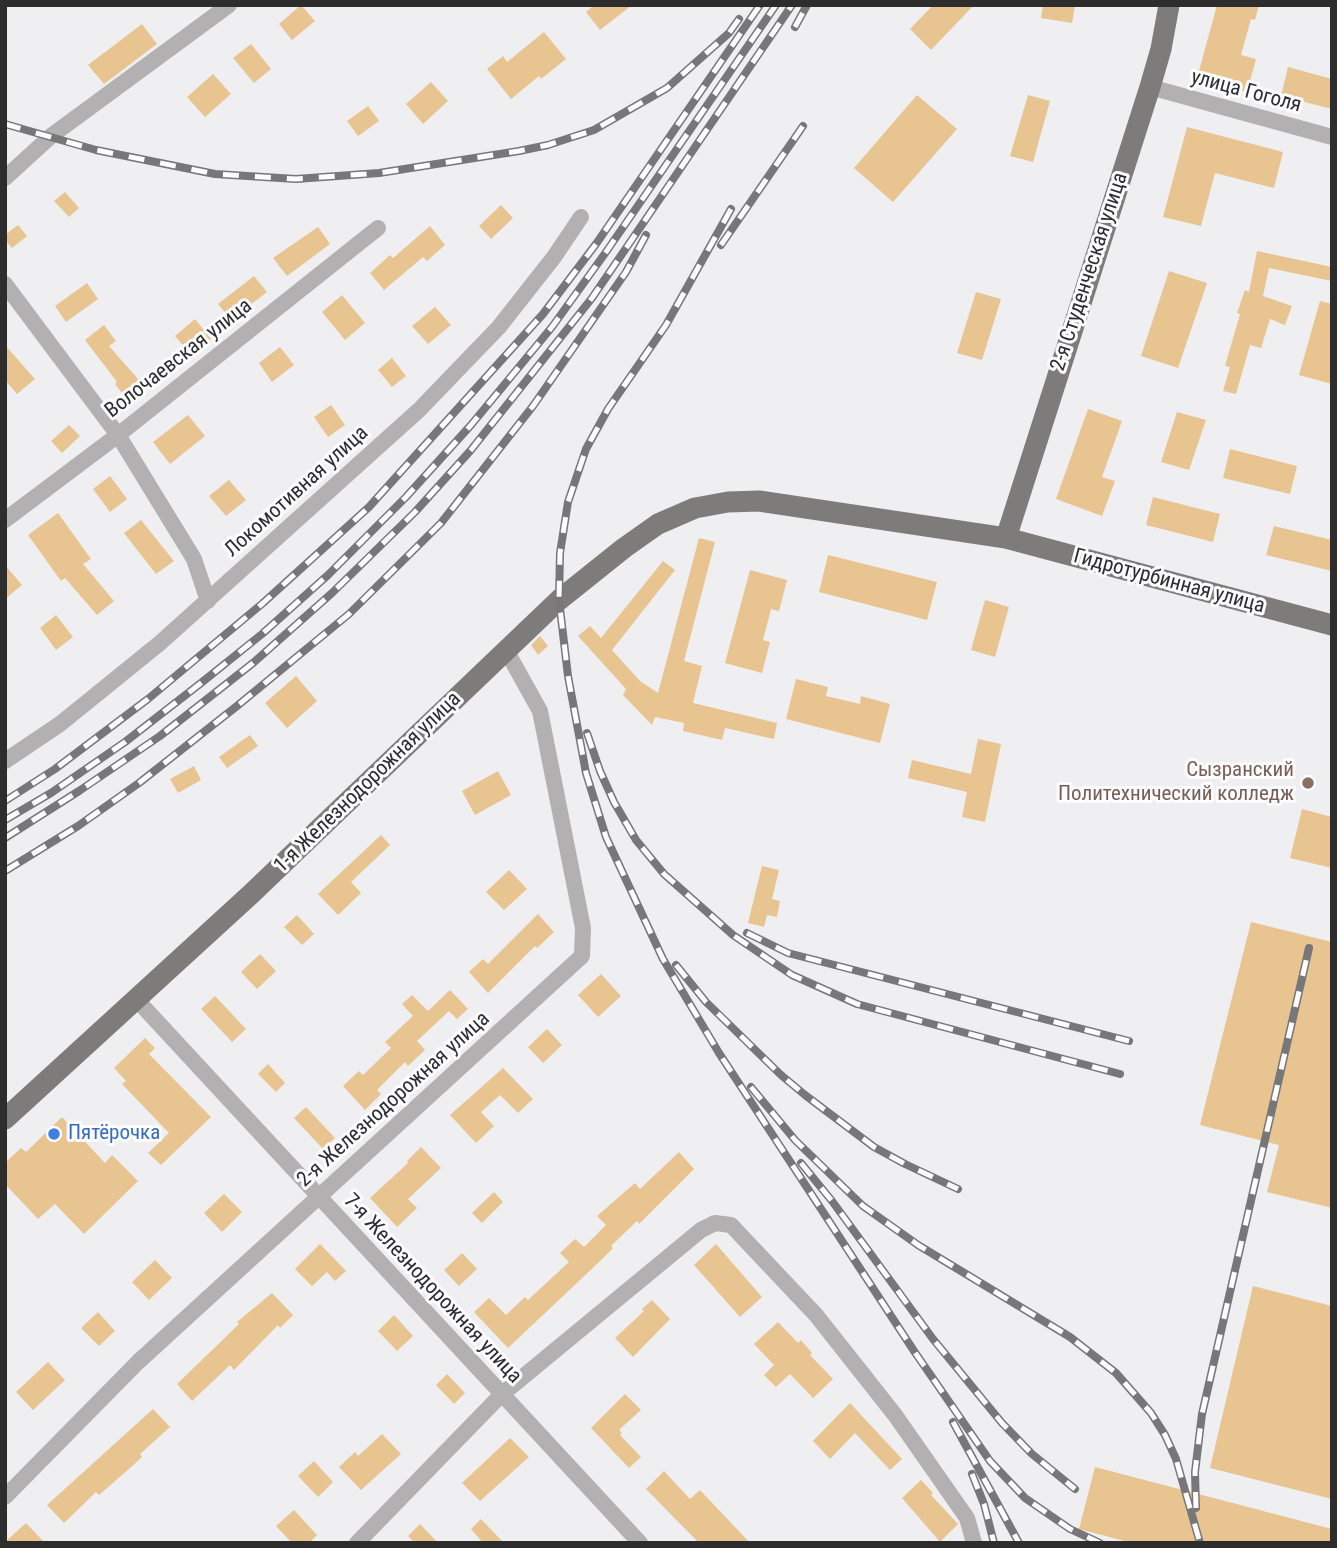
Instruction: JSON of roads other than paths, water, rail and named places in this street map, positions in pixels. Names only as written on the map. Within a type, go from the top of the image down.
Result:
[{"type":"main road","name":"2-я Студенческая улица","points":[[1006,538],[1150,88],[1169,5]]},
{"type":"main road","name":"Гидротурбинная улица","points":[[759,501],[1006,538],[1332,625]]},
{"type":"main road","name":"1-я Железнодорожная улица","points":[[5,1119],[137,1000],[559,600],[658,524],[695,508],[728,502],[759,501]]},
{"type":"street","points":[[5,178],[51,136],[229,5]]},
{"type":"street","name":"улица Гоголя","points":[[1150,88],[1332,136]]},
{"type":"street","name":"Локомотивная улица","points":[[5,761],[60,724],[208,601],[419,410],[499,327],[554,257],[581,217]]},
{"type":"street","name":"Волочаевская улица","points":[[5,520],[118,435],[378,228]]},
{"type":"street","points":[[5,284],[118,435],[194,559],[208,601]]},
{"type":"street","name":"2-я Железнодорожная улица","points":[[5,1497],[138,1362],[582,956],[583,928],[540,711],[506,650]]},
{"type":"street","name":"7-я Железнодорожная улица","points":[[137,1000],[640,1543]]},
{"type":"street","points":[[357,1543],[501,1395],[701,1230],[715,1223],[731,1225],[816,1315],[895,1415],[967,1518],[974,1543]]},
{"type":"railway","points":[[5,801],[55,769],[148,699],[263,603],[369,507],[543,314],[596,244],[760,5]]},
{"type":"railway","points":[[5,820],[51,793],[125,742],[262,634],[328,575],[406,497],[471,425],[552,327],[776,5]]},
{"type":"railway","points":[[5,838],[160,736],[253,663],[332,593],[415,512],[471,450],[592,298],[792,5]]},
{"type":"railway","points":[[795,27],[807,5]]},
{"type":"railway","points":[[5,124],[96,150],[215,174],[296,179],[379,173],[519,151],[594,130],[667,88],[729,33],[739,19]]},
{"type":"railway","points":[[721,245],[803,126]]},
{"type":"railway","points":[[731,209],[666,325],[608,409],[586,449],[568,502],[560,553],[559,600],[568,676],[586,773],[606,837],[663,959],[719,1053],[914,1351],[990,1461],[1025,1498],[1070,1529],[1100,1543]]},
{"type":"railway","points":[[5,871],[78,826],[139,783],[237,706],[349,614],[441,523],[533,406],[626,272],[646,235]]},
{"type":"railway","points":[[587,733],[614,802],[636,840],[664,874],[733,935],[792,975],[857,1004],[1120,1074]]},
{"type":"railway","points":[[747,933],[788,953],[1129,1041]]},
{"type":"railway","points":[[1196,1508],[1195,1472],[1202,1414],[1309,948]]},
{"type":"railway","points":[[676,965],[706,1002],[805,1095],[874,1147],[958,1189]]},
{"type":"railway","points":[[751,1087],[795,1140],[863,1206],[918,1245],[1070,1337],[1116,1373],[1151,1413],[1165,1435],[1176,1459],[1200,1543]]},
{"type":"railway","points":[[801,1163],[933,1339],[1002,1423],[1032,1454],[1075,1489]]},
{"type":"railway","points":[[953,1422],[1019,1543]]},
{"type":"railway","points":[[972,1474],[984,1504],[994,1543]]},
{"type":"place","name":"Сызранский Политехнический колледж","points":[[1308,783]]},
{"type":"place","name":"Пятёрочка","points":[[54,1134]]}]
